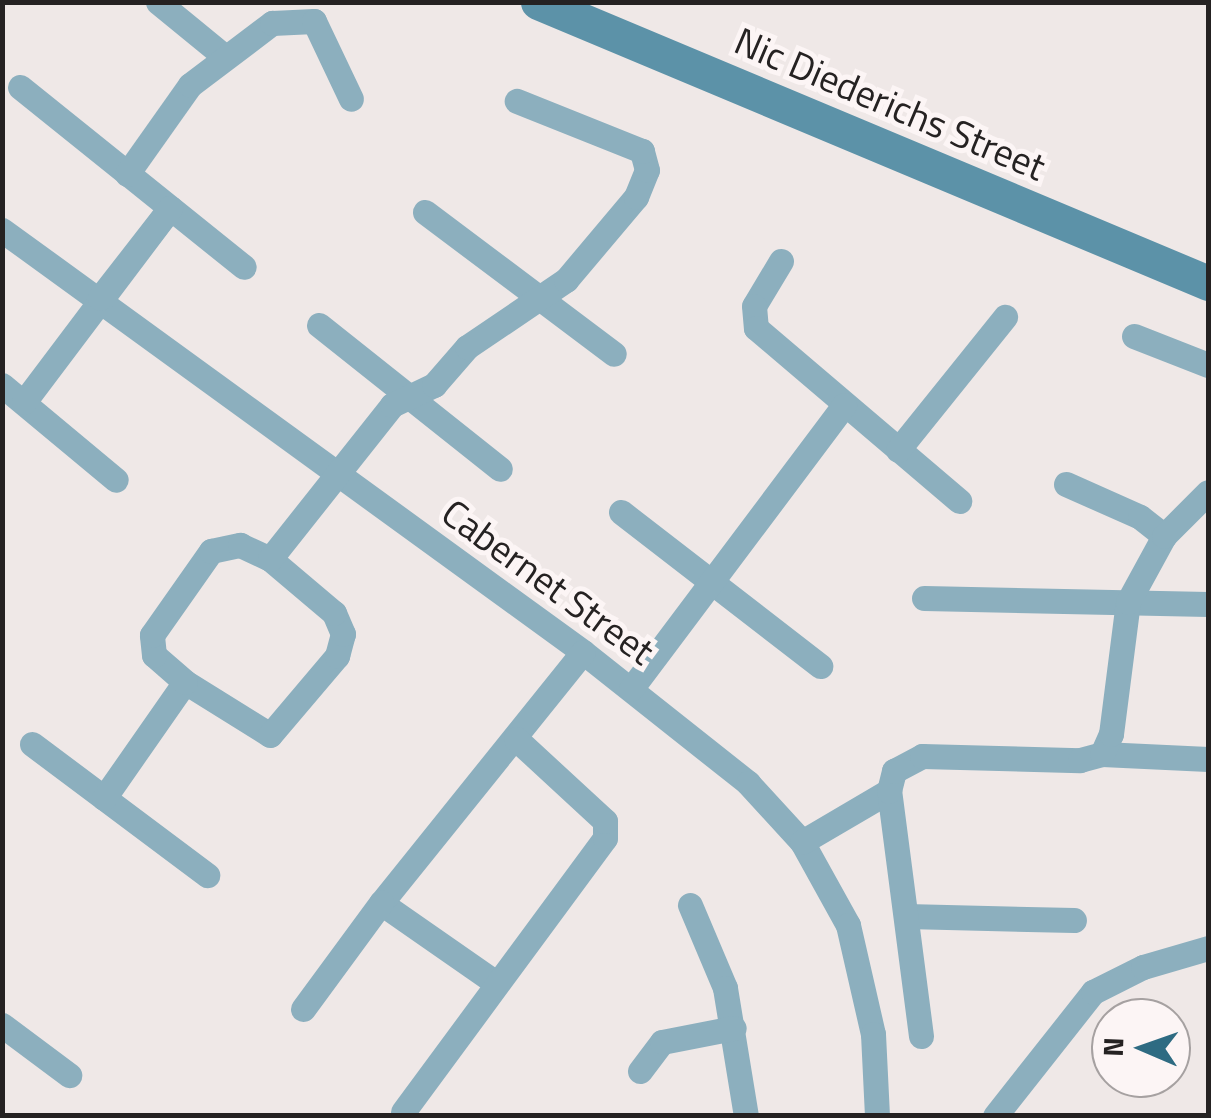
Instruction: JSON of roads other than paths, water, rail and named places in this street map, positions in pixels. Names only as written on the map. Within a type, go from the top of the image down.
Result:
[{"type":"street","points":[[158,2],[224,56]]},
{"type":"street","name":"Nic Diederichs Street","points":[[538,2],[1208,283]]},
{"type":"street","points":[[127,174],[190,84],[272,23],[308,18],[320,27],[351,100]]},
{"type":"street","points":[[20,87],[244,268]]},
{"type":"street","points":[[270,559],[392,405],[434,385],[468,348],[566,280],[636,197],[646,159],[635,146],[516,101]]},
{"type":"street","points":[[24,402],[170,208]]},
{"type":"street","points":[[425,212],[614,354]]},
{"type":"street","name":"Cabernet Street","points":[[2,230],[583,652],[748,782],[802,842],[848,925],[873,1034],[877,1116]]},
{"type":"street","points":[[781,262],[754,306],[756,328],[959,501]]},
{"type":"street","points":[[898,450],[1005,317]]},
{"type":"street","points":[[318,325],[500,468]]},
{"type":"street","points":[[1134,336],[1208,365]]},
{"type":"street","points":[[2,385],[116,480]]},
{"type":"street","points":[[631,689],[844,405]]},
{"type":"street","points":[[1066,484],[1140,517],[1164,536]]},
{"type":"street","points":[[1102,754],[1111,734],[1128,602],[1164,536],[1208,492]]},
{"type":"street","points":[[620,512],[820,666]]},
{"type":"street","points":[[240,545],[270,559],[334,612],[342,634],[337,656],[270,735],[185,682],[154,655],[157,625],[211,551],[240,545]]},
{"type":"street","points":[[924,598],[1208,604]]},
{"type":"street","points":[[304,1008],[381,903],[583,652]]},
{"type":"street","points":[[104,798],[185,682]]},
{"type":"street","points":[[403,1112],[606,830],[604,820],[516,739]]},
{"type":"street","points":[[32,744],[206,875]]},
{"type":"street","points":[[920,1036],[890,791],[894,771],[922,756],[1080,760],[1102,754],[1208,760]]},
{"type":"street","points":[[802,842],[890,791]]},
{"type":"street","points":[[381,903],[496,984]]},
{"type":"street","points":[[690,905],[734,1028],[746,1116]]},
{"type":"street","points":[[906,916],[1074,920]]},
{"type":"street","points":[[995,1116],[1093,992],[1128,972],[1208,948]]},
{"type":"street","points":[[2,1025],[69,1075]]},
{"type":"street","points":[[640,1070],[662,1042],[734,1028]]}]
